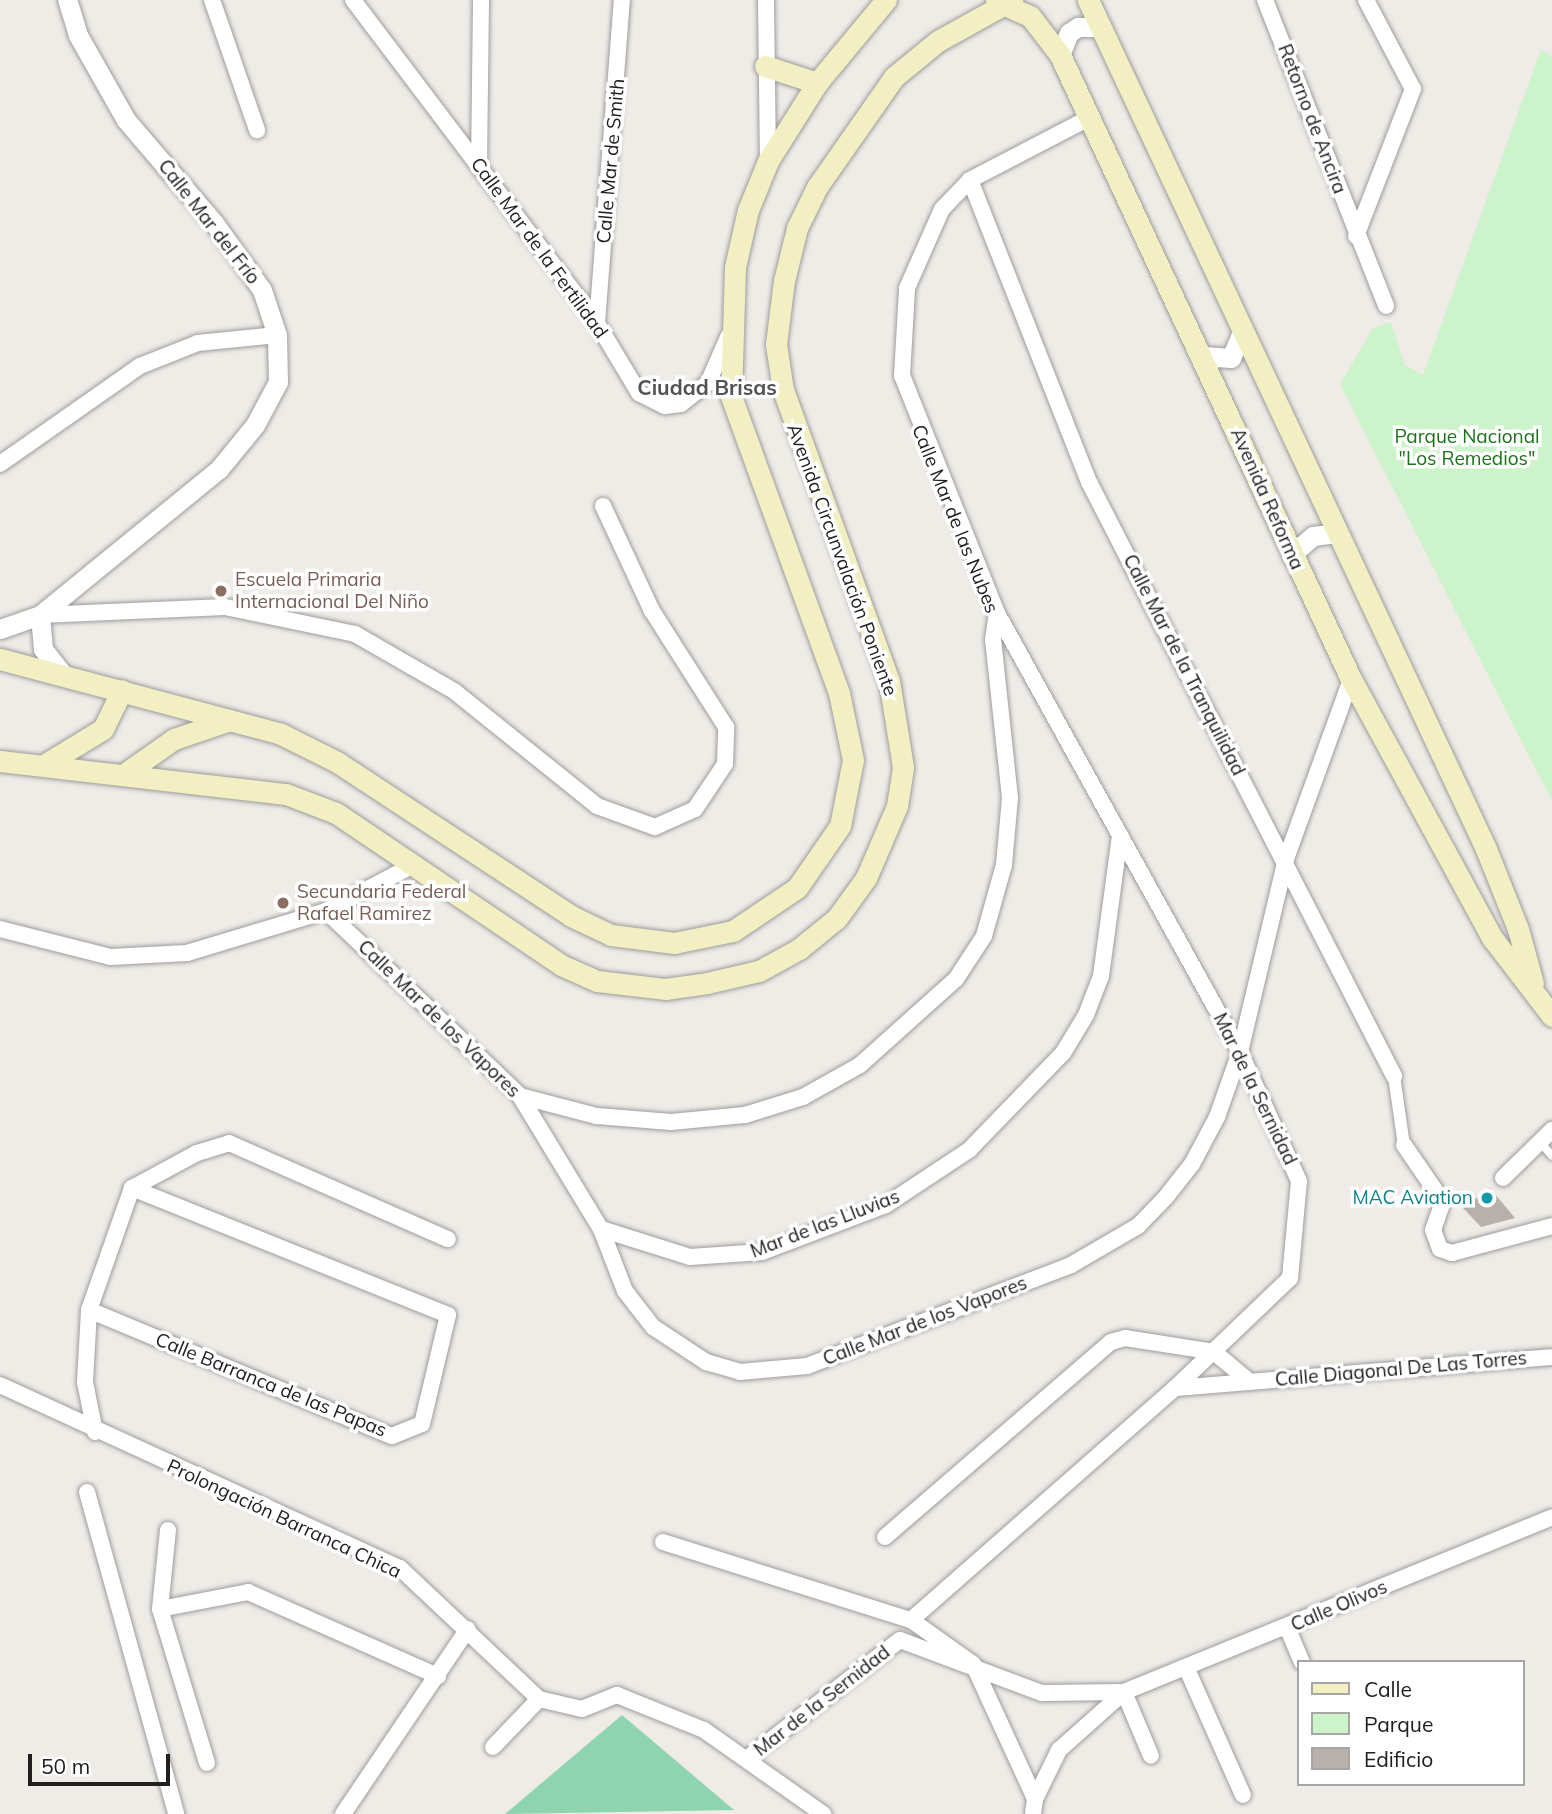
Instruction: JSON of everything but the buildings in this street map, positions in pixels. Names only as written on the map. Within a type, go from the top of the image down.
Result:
[{"type":"main road","points":[[0,659],[281,734],[337,762],[571,916],[611,935],[674,943],[733,931],[797,888],[840,827],[853,760],[850,731],[740,433],[731,396],[729,335],[735,267],[748,210],[768,160],[817,83],[887,0]]},
{"type":"main road","name":"Avenida Reforma","points":[[1088,0],[1486,849],[1518,929],[1536,995]]},
{"type":"main road","name":"Avenida Reforma","points":[[1003,1],[1045,29],[1060,55],[1203,356],[1291,555],[1352,679],[1493,939],[1552,1016]]},
{"type":"main road","name":"Avenida Circunvalación Poniente","points":[[0,761],[127,772],[286,794],[336,813],[561,965],[597,981],[665,989],[769,966],[837,918],[866,878],[897,806],[903,766],[890,681],[783,390],[776,344],[785,281],[797,228],[817,187],[887,87],[938,41],[1003,1]]},
{"type":"main road","points":[[765,66],[817,83]]},
{"type":"main road","points":[[44,765],[103,729],[121,703],[122,690]]},
{"type":"main road","points":[[127,772],[174,739],[229,720]]},
{"type":"street","name":"Calle Mar del Frío","points":[[0,629],[40,615],[219,469],[255,425],[278,382],[277,335],[262,290],[214,223],[126,120],[78,35],[67,0]]},
{"type":"street","points":[[212,0],[257,130]]},
{"type":"street","name":"Calle Mar de la Fertilidad","points":[[353,0],[597,323],[639,393],[665,406],[681,404],[708,383],[729,335]]},
{"type":"street","points":[[480,165],[481,0]]},
{"type":"street","name":"Calle Mar de Smith","points":[[597,323],[622,0]]},
{"type":"street","points":[[765,0],[768,160]]},
{"type":"street","name":"Retorno de Ancira","points":[[1356,236],[1413,89],[1366,0]]},
{"type":"street","name":"Retorno de Ancira","points":[[1268,1],[1356,236],[1386,306]]},
{"type":"street","points":[[1060,55],[1078,27],[1099,27]]},
{"type":"street","name":"Calle Mar de las Nubes","points":[[520,1096],[597,1116],[659,1121],[745,1115],[803,1097],[860,1065],[946,989],[985,936],[1004,864],[1010,798],[993,640],[997,613],[902,376],[907,288],[942,209],[970,180],[1089,118]]},
{"type":"street","name":"Calle Mar de la Tranquilidad","points":[[970,180],[1089,482],[1286,859],[1394,1076],[1404,1145]]},
{"type":"street","points":[[1203,356],[1231,358],[1242,332]]},
{"type":"street","points":[[0,464],[140,366],[198,343],[277,335]]},
{"type":"street","points":[[63,676],[43,649],[40,615],[225,607],[355,634],[454,691],[597,806],[655,827],[695,809],[726,764],[726,727],[652,611],[603,506]]},
{"type":"street","points":[[1291,555],[1313,536],[1338,533]]},
{"type":"street","name":"Mar de la Sernidad","points":[[911,1620],[1175,1388],[1290,1278],[1299,1181],[1240,1052],[997,613]]},
{"type":"street","name":"Calle Mar de los Vapores","points":[[326,911],[520,1096],[601,1229],[625,1291],[678,1347],[740,1371],[807,1366],[1071,1265],[1138,1226],[1192,1164],[1217,1117],[1240,1052],[1286,859],[1352,679]]},
{"type":"street","name":"Mar de las Lluvias","points":[[601,1229],[690,1257],[762,1252],[886,1205],[969,1150],[1063,1053],[1086,1015],[1101,976],[1120,835]]},
{"type":"street","points":[[0,929],[111,957],[187,953],[326,911],[415,864]]},
{"type":"street","points":[[1503,1178],[1552,1130]]},
{"type":"street","points":[[95,1432],[85,1382],[89,1310],[132,1188],[197,1153],[229,1143],[448,1239]]},
{"type":"street","points":[[1404,1145],[1439,1196],[1441,1207],[1433,1230],[1440,1249],[1452,1253],[1552,1226]]},
{"type":"street","name":"Calle Barranca de las Papas","points":[[89,1310],[392,1436],[422,1424],[448,1315],[132,1188]]},
{"type":"street","points":[[886,1537],[1111,1342],[1125,1338],[1214,1352]]},
{"type":"street","name":"Calle Diagonal De Las Torres","points":[[1214,1352],[1251,1381]]},
{"type":"street","name":"Calle Diagonal De Las Torres","points":[[1175,1388],[1552,1357]]},
{"type":"street","name":"Prolongación Barranca Chica","points":[[0,1385],[95,1432],[400,1568],[468,1629],[539,1699]]},
{"type":"street","points":[[87,1492],[176,1814]]},
{"type":"street","name":"Calle Olivos","points":[[1034,1806],[1059,1750],[1124,1692],[1552,1517]]},
{"type":"street","points":[[167,1530],[160,1609],[207,1763]]},
{"type":"street","points":[[663,1542],[911,1620],[973,1664],[1034,1806]]},
{"type":"street","points":[[160,1609],[248,1592],[438,1676]]},
{"type":"street","points":[[1287,1627],[1301,1660]]},
{"type":"street","points":[[343,1814],[468,1629]]},
{"type":"street","name":"Mar de la Sernidad","points":[[749,1758],[900,1640],[973,1664]]},
{"type":"street","name":"Calle Olivos","points":[[973,1664],[1042,1693],[1124,1692]]},
{"type":"street","points":[[1186,1667],[1243,1794]]},
{"type":"street","points":[[1124,1692],[1151,1756]]},
{"type":"street","points":[[493,1747],[539,1699],[582,1709],[617,1695],[704,1730],[749,1758],[823,1814]]},
{"type":"lane","points":[[1540,1142],[1552,1156]]},
{"type":"green space","name":"Parque Nacional \"Los Remedios\"","points":[[1541,49],[1552,56],[1552,801],[1340,384],[1373,328],[1391,322],[1405,365],[1423,375]]},
{"type":"green space","points":[[622,1715],[734,1810],[505,1814]]},
{"type":"place","name":"Escuela Primaria Internacional Del Niño","points":[[221,591]]},
{"type":"place","name":"Secundaria Federal Rafael Ramirez","points":[[283,903]]},
{"type":"place","name":"MAC Aviation","points":[[1487,1198]]},
{"type":"district","name":"Ciudad Brisas","points":[[707,387]]}]
